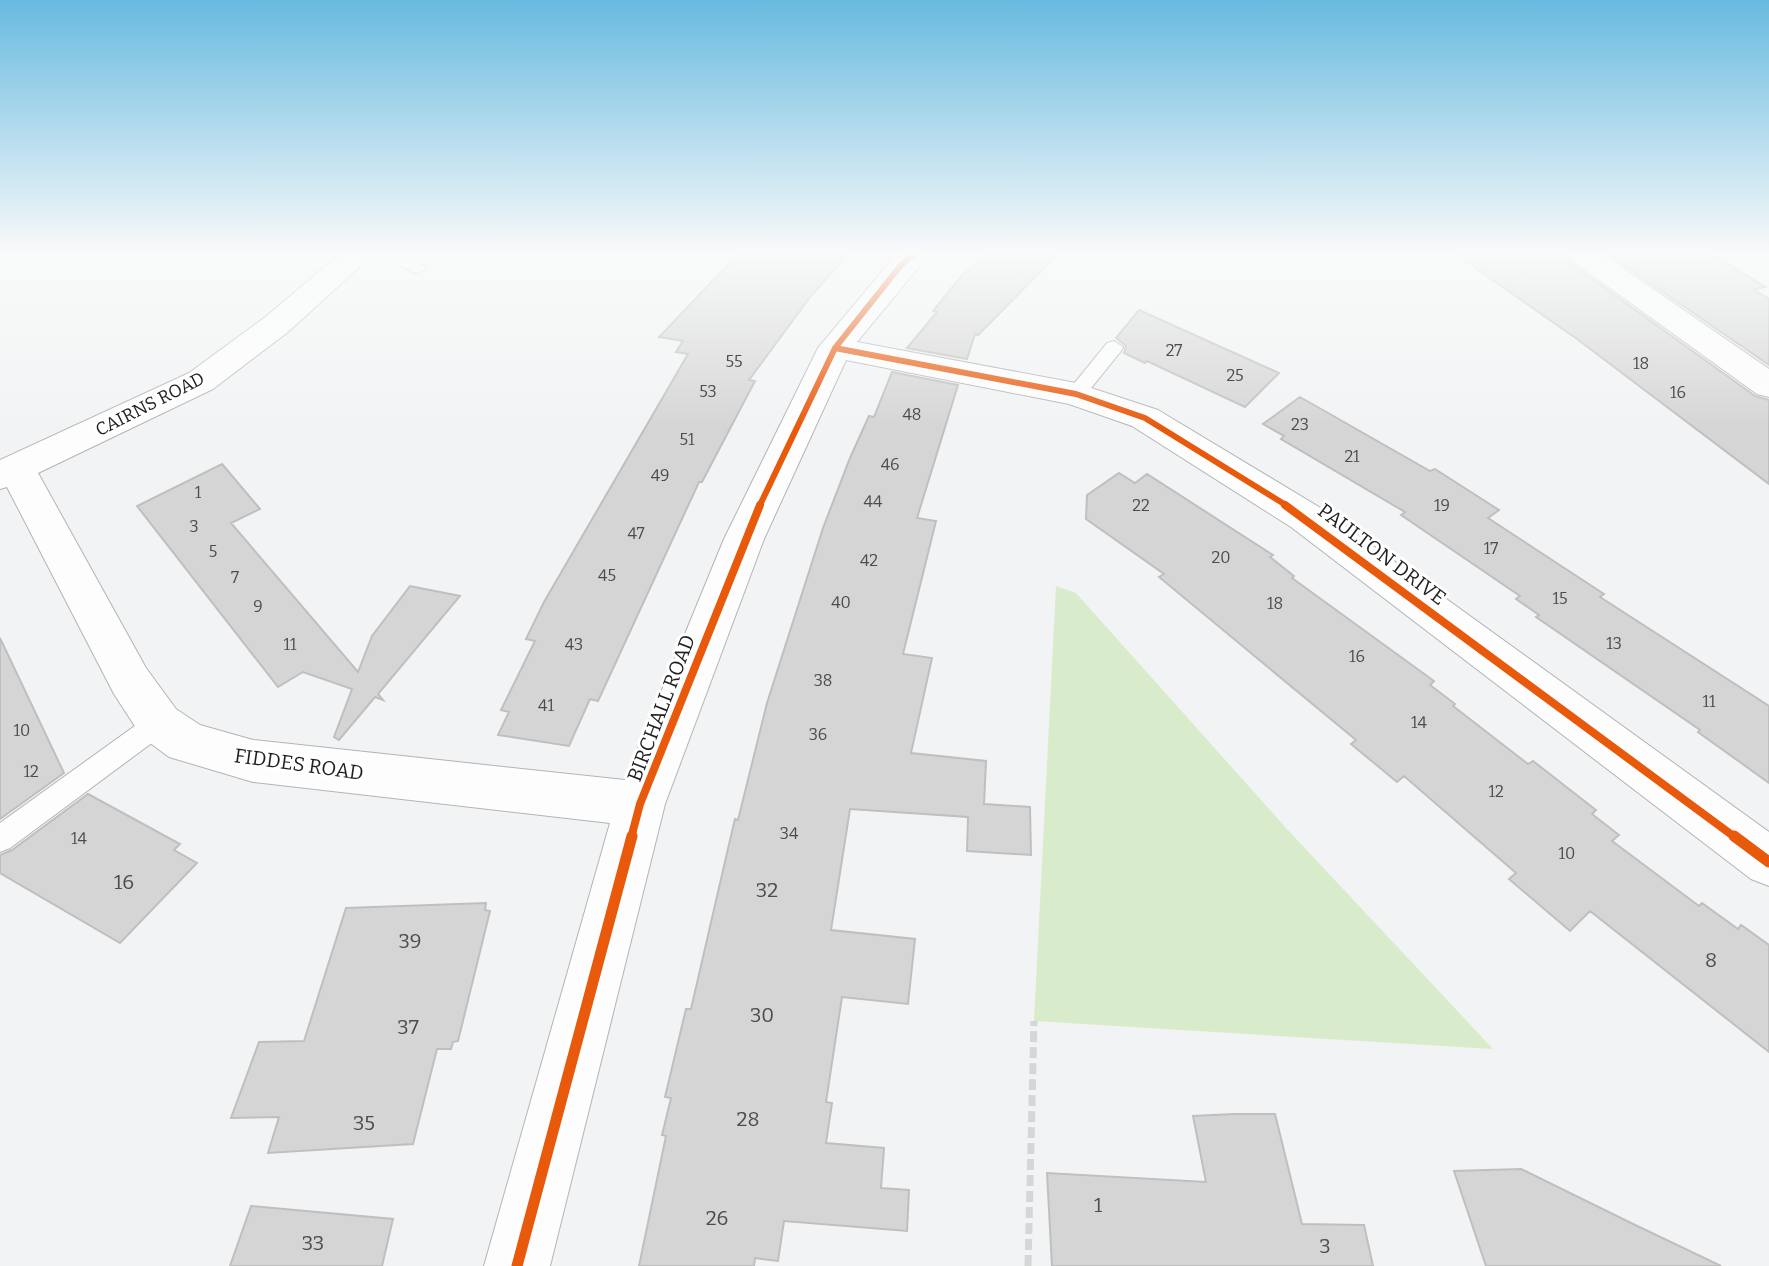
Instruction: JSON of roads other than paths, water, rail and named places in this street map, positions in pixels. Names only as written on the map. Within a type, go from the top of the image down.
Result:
[{"type":"street","name":"CAIRNS ROAD","points":[[8,473],[201,381],[293,310]]},
{"type":"street","name":"BIRCHALL ROAD","points":[[517,1266],[640,804],[744,539],[835,348],[865,310]]},
{"type":"street","points":[[1662,310],[1769,386]]},
{"type":"street","name":"PAULTON DRIVE","points":[[835,348],[1076,394],[1145,418],[1305,517],[1769,862]]},
{"type":"street","name":"FIDDES ROAD","points":[[8,473],[130,681],[159,723],[186,742],[253,761],[640,804]]},
{"type":"lane","points":[[1076,394],[1114,347]]},
{"type":"lane","points":[[0,839],[159,723]]}]
